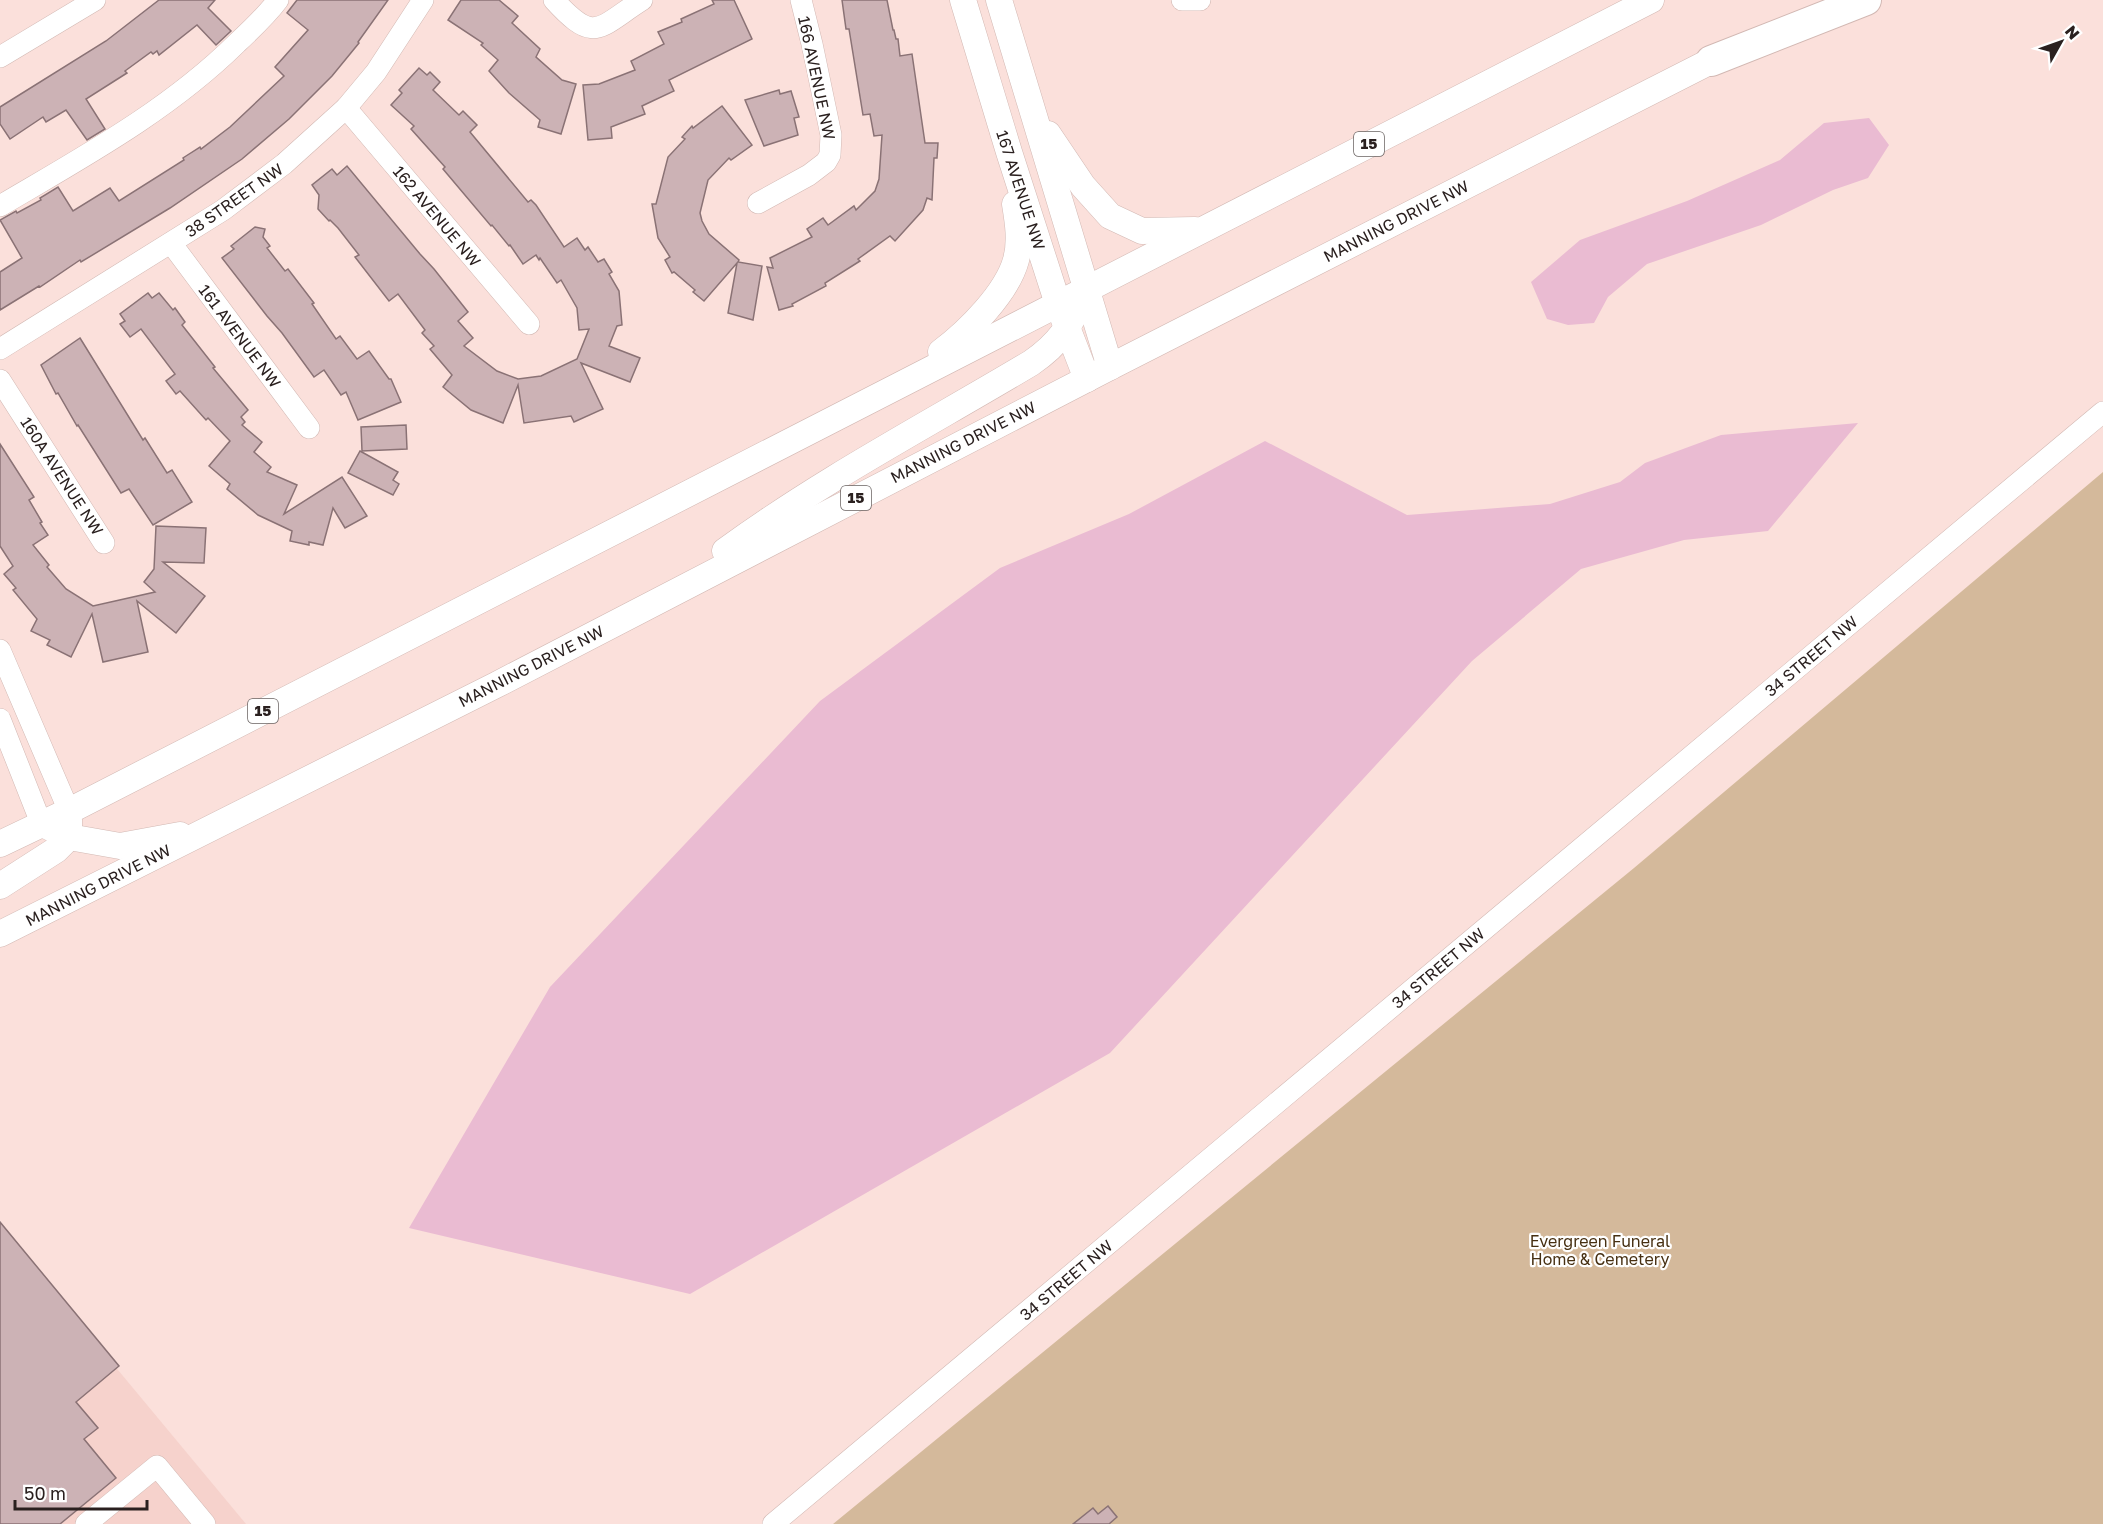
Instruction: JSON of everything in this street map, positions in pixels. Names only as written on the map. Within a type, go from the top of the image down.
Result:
[{"type":"highway","name":"MANNING DRIVE NW","points":[[1711,61],[1830,0]]},
{"type":"highway","points":[[1711,61],[1866,0]]},
{"type":"main road","name":"167 AVENUE NW","points":[[963,0],[1058,304],[1086,379]]},
{"type":"main road","name":"167 AVENUE NW","points":[[999,0],[1110,367]]},
{"type":"main road","name":"15","points":[[1087,290],[1652,0]]},
{"type":"main road","name":"MANNING DRIVE NW","points":[[0,934],[496,685],[1086,379],[1711,61]]},
{"type":"main road","points":[[1031,109],[1083,186],[1110,216],[1142,231],[1201,230]]},
{"type":"main road","points":[[890,389],[959,338],[994,299],[1016,261],[1019,243],[1009,152]]},
{"type":"main road","points":[[890,389],[1087,290]]},
{"type":"main road","points":[[662,598],[787,508],[1049,351],[1067,330],[1087,290]]},
{"type":"main road","name":"15","points":[[69,811],[890,389]]},
{"type":"main road","points":[[0,844],[69,811],[69,837],[56,850],[0,886]]},
{"type":"main road","points":[[41,823],[69,837],[120,846],[204,832]]},
{"type":"street","points":[[3,50],[95,0]]},
{"type":"street","points":[[0,206],[127,131],[186,89],[232,48],[270,11],[278,0]]},
{"type":"street","name":"38 STREET NW","points":[[0,349],[171,243],[257,186],[284,164],[346,108],[376,72],[423,0]]},
{"type":"street","points":[[554,0],[570,18],[588,28],[599,27],[610,22],[642,0]]},
{"type":"street","name":"166 AVENUE NW","points":[[758,203],[809,175],[826,162],[830,155],[831,135],[801,0]]},
{"type":"street","name":"162 AVENUE NW","points":[[346,108],[529,324]]},
{"type":"street","name":"161 AVENUE NW","points":[[171,243],[309,428]]},
{"type":"street","name":"160A AVENUE NW","points":[[0,380],[104,543]]},
{"type":"street","name":"34 STREET NW","points":[[773,1524],[2103,412]]},
{"type":"street","points":[[0,650],[69,811]]},
{"type":"street","points":[[0,719],[41,823]]},
{"type":"street","points":[[86,1524],[157,1466],[205,1524]]},
{"type":"shaded area","points":[[1869,118],[1889,145],[1868,178],[1833,190],[1761,225],[1647,264],[1608,297],[1594,323],[1568,325],[1547,319],[1531,282],[1580,240],[1687,201],[1780,160],[1824,123]]},
{"type":"shaded area","points":[[1858,423],[1768,531],[1684,540],[1581,569],[1472,661],[1110,1053],[690,1294],[409,1228],[550,987],[820,701],[1000,568],[1129,514],[1265,441],[1407,515],[1550,504],[1620,482],[1645,463],[1721,435]]},
{"type":"shaded area","points":[[0,1228],[246,1524],[0,1524]]},
{"type":"green space","name":"Evergreen Funeral Home & Cemetery","points":[[2103,472],[2103,1524],[833,1524],[1634,868]]},
{"type":"building","points":[[159,0],[215,0],[208,8],[231,31],[216,45],[197,25],[159,55],[157,51],[153,54],[151,52],[125,71],[127,73],[86,99],[105,129],[87,140],[66,110],[46,122],[43,117],[10,139],[0,124],[0,107],[106,41]]},
{"type":"building","points":[[297,0],[388,0],[359,43],[332,76],[289,119],[242,159],[170,208],[0,310],[0,272],[22,258],[0,220],[41,200],[40,198],[58,187],[73,211],[110,188],[119,201],[184,160],[183,158],[200,147],[201,149],[230,127],[284,76],[275,67],[308,30],[287,13]]},
{"type":"building","points":[[461,0],[499,0],[518,16],[512,23],[540,49],[536,57],[562,80],[576,84],[561,134],[538,127],[540,120],[509,93],[489,71],[498,60],[481,45],[483,43],[448,20]]},
{"type":"building","points":[[712,0],[734,0],[752,39],[669,80],[674,91],[642,106],[645,114],[611,127],[612,138],[588,140],[583,85],[599,84],[635,70],[631,61],[664,44],[658,32],[714,4]]},
{"type":"building","points":[[842,0],[887,0],[893,30],[898,39],[900,56],[912,54],[925,143],[938,143],[937,158],[934,158],[932,200],[927,198],[923,210],[895,241],[890,236],[858,259],[860,261],[825,283],[826,286],[792,304],[793,306],[779,310],[767,267],[773,268],[770,258],[812,237],[807,229],[823,218],[828,225],[854,206],[856,210],[875,191],[879,179],[882,135],[874,136],[870,114],[863,115]]},
{"type":"building","points":[[419,68],[427,75],[430,72],[440,82],[433,90],[459,115],[463,111],[477,125],[470,132],[528,202],[531,200],[536,205],[564,247],[577,238],[585,250],[588,247],[598,262],[604,259],[612,272],[609,274],[619,291],[622,325],[617,326],[609,346],[640,358],[630,382],[581,363],[603,409],[574,422],[571,416],[524,423],[518,385],[503,423],[471,410],[443,387],[452,375],[430,349],[434,346],[422,333],[425,330],[398,294],[389,301],[355,257],[359,255],[338,228],[318,209],[319,195],[312,185],[332,169],[337,175],[347,166],[468,312],[458,321],[473,338],[464,346],[497,371],[518,379],[541,376],[577,359],[589,329],[579,330],[577,308],[561,280],[557,283],[536,255],[523,264],[510,245],[491,226],[443,169],[445,167],[411,129],[414,126],[391,105],[402,93],[399,90]]},
{"type":"building","points":[[779,90],[780,94],[791,91],[799,117],[794,118],[798,135],[764,146],[745,100]]},
{"type":"building","points":[[722,106],[752,145],[731,160],[729,158],[708,180],[700,213],[709,234],[739,260],[738,262],[762,266],[753,320],[728,313],[737,263],[704,301],[693,292],[695,290],[674,272],[672,273],[665,260],[670,257],[658,238],[652,204],[656,204],[668,157],[685,139],[682,137],[692,126],[693,128]]},
{"type":"building","points":[[255,227],[265,229],[263,237],[270,246],[267,248],[285,271],[288,269],[314,303],[312,304],[336,339],[340,336],[357,359],[369,351],[391,379],[401,402],[358,420],[346,392],[341,395],[324,370],[314,377],[222,258],[234,249],[231,246]]},
{"type":"building","points":[[148,293],[152,298],[159,293],[173,310],[175,308],[185,322],[182,325],[215,367],[213,368],[248,410],[241,417],[245,422],[242,425],[262,442],[254,452],[271,467],[267,472],[297,485],[284,514],[342,477],[367,516],[345,528],[333,508],[323,545],[309,542],[309,545],[290,541],[292,531],[258,515],[227,489],[230,484],[209,466],[230,441],[208,418],[206,420],[180,391],[176,394],[166,381],[175,374],[141,329],[130,337],[120,324],[125,321],[120,314]]},
{"type":"building","points":[[80,338],[143,440],[145,438],[167,473],[172,470],[192,502],[153,525],[129,489],[121,493],[58,393],[56,394],[41,365]]},
{"type":"building","points":[[406,425],[407,449],[362,451],[361,427]]},
{"type":"building","points":[[0,444],[34,497],[29,500],[48,535],[33,545],[49,565],[47,567],[66,589],[93,606],[155,592],[144,582],[154,569],[156,526],[206,528],[204,563],[163,562],[205,596],[176,633],[137,601],[148,652],[103,662],[92,614],[71,657],[47,645],[50,640],[31,631],[37,619],[13,590],[16,588],[4,574],[13,566],[0,546]]},
{"type":"building","points":[[360,451],[398,472],[393,480],[399,484],[393,495],[348,473]]},
{"type":"building","points":[[0,1222],[119,1366],[76,1402],[98,1428],[84,1439],[116,1478],[60,1524],[0,1524]]},
{"type":"building","points":[[1108,1506],[1117,1517],[1109,1524],[1073,1524],[1093,1508],[1098,1514]]}]
